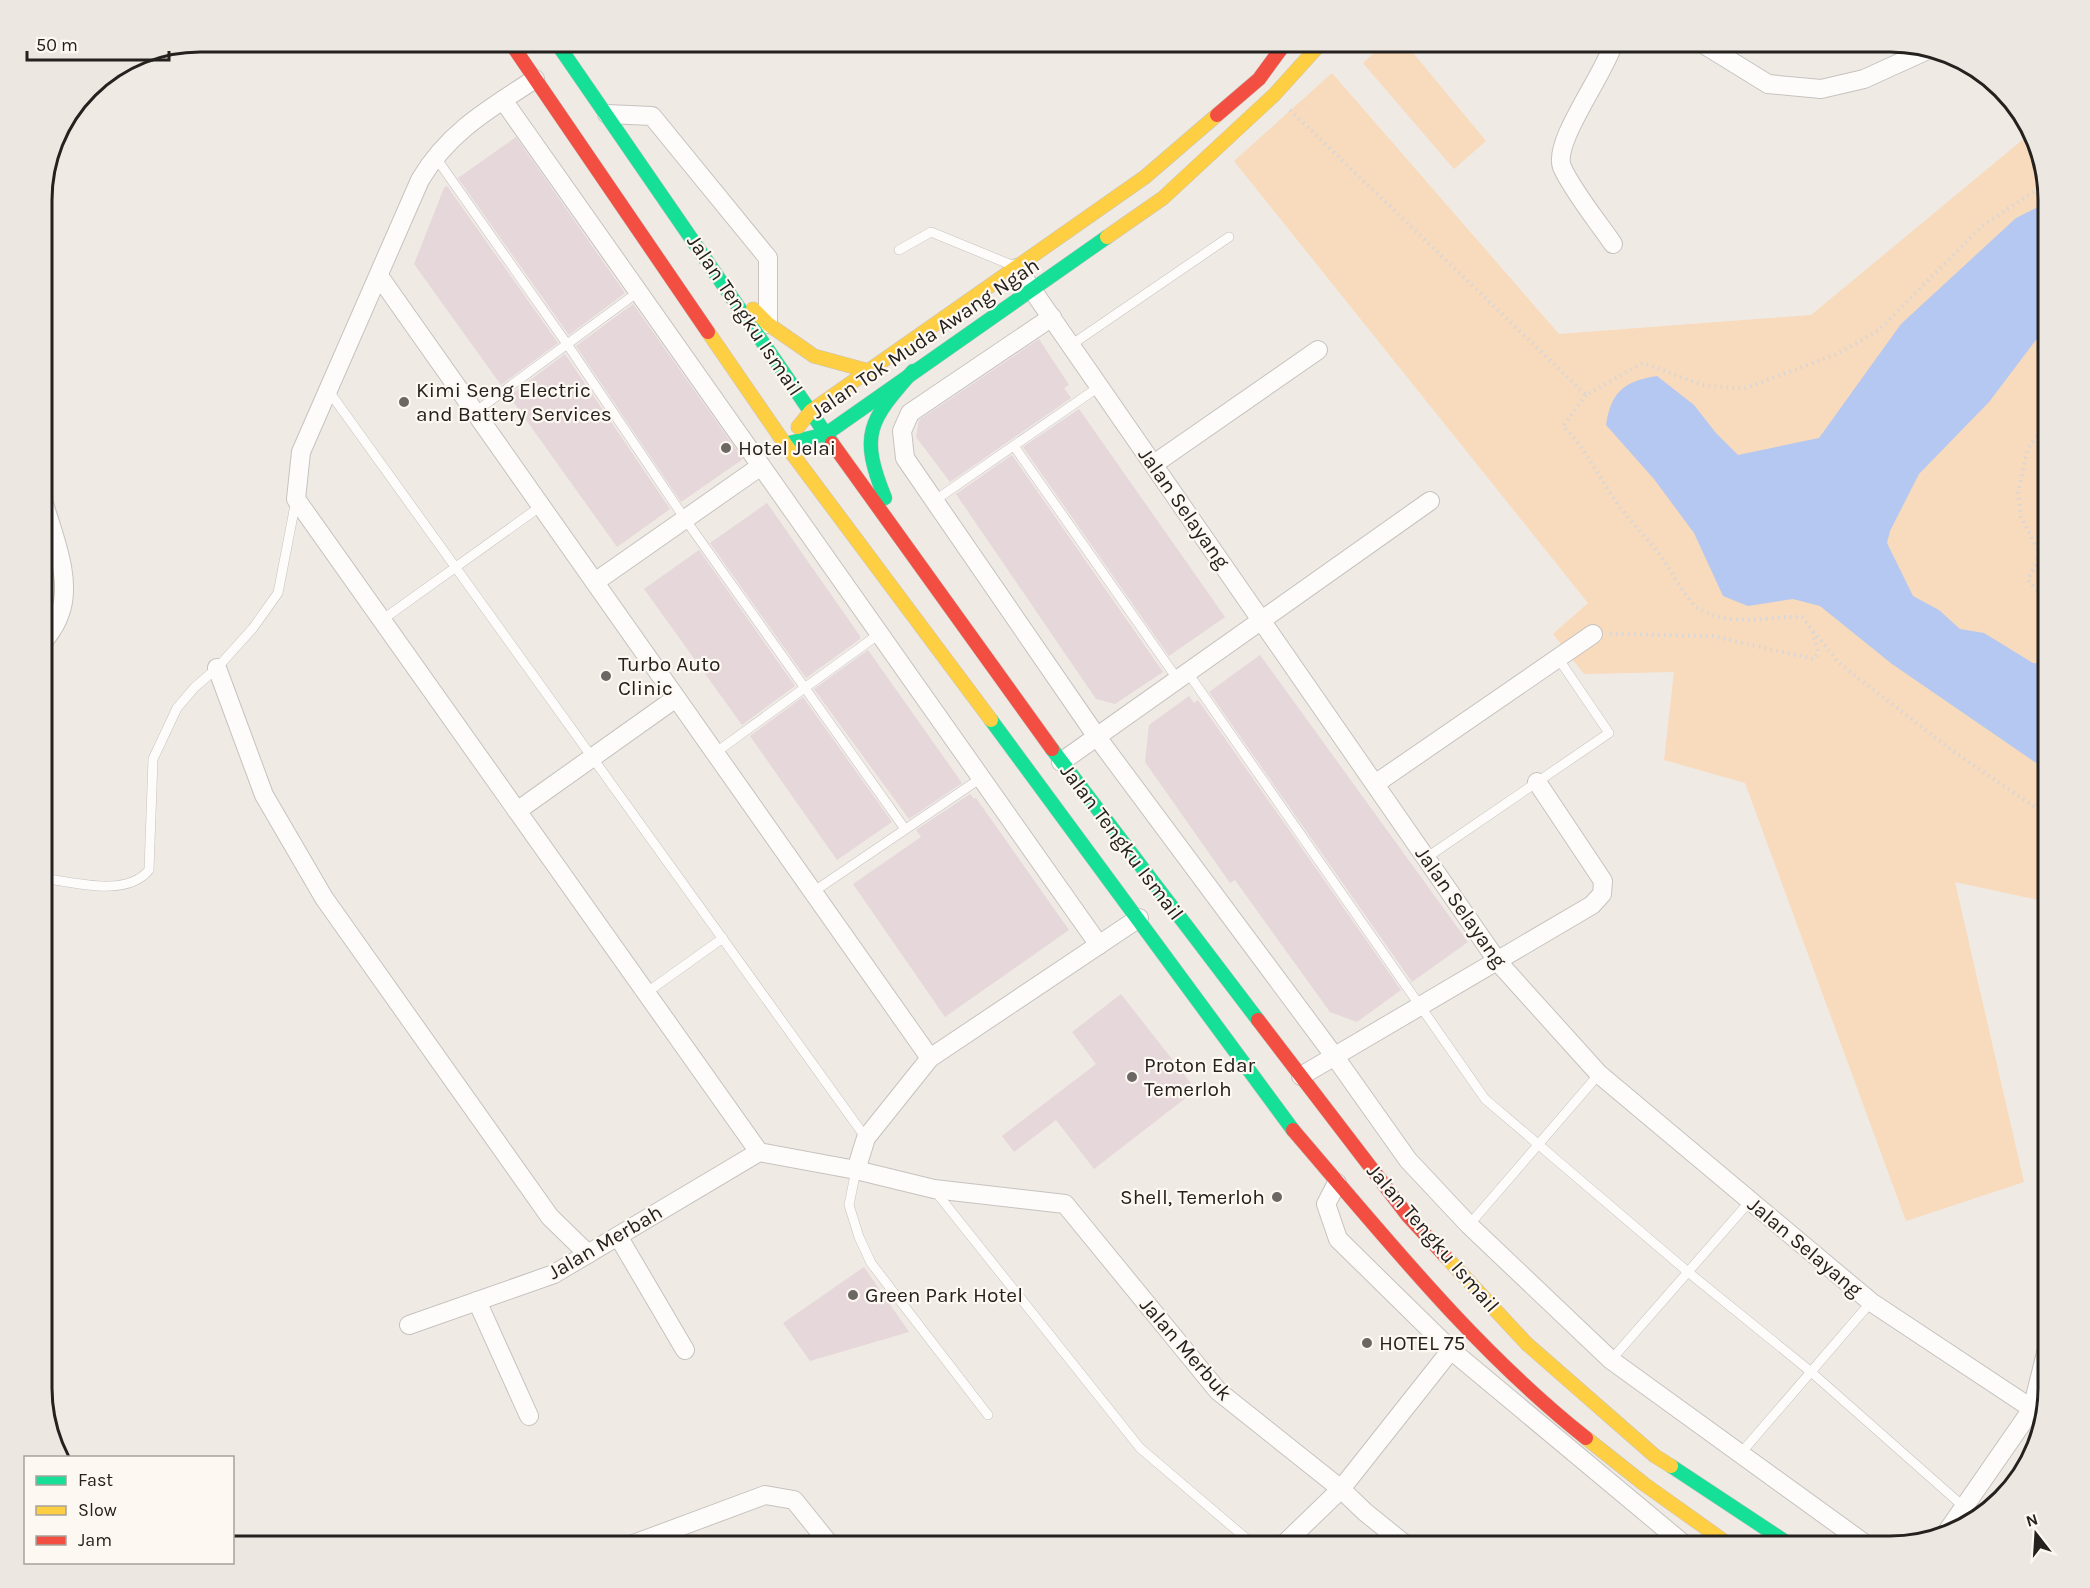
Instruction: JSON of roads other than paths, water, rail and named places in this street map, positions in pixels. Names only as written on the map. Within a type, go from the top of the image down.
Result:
[{"type":"main road","name":"Jalan Tengku Ismail","points":[[517,52],[785,444],[947,635],[1061,762],[1408,1216],[1527,1344],[1655,1456],[1777,1536]]},
{"type":"main road","name":"Jalan Tengku Ismail","points":[[563,52],[910,554],[947,635],[1139,918],[1276,1110],[1421,1278],[1537,1399],[1644,1484],[1717,1536]]},
{"type":"main road","name":"Jalan Tok Muda Awang Ngah","points":[[785,444],[811,411],[1145,177],[1259,79],[1279,52]]},
{"type":"main road","name":"Jalan Tok Muda Awang Ngah","points":[[785,444],[826,434],[914,371],[1034,291],[1164,198],[1274,95],[1313,52]]},
{"type":"main road","points":[[659,190],[684,257],[670,275]]},
{"type":"main road","points":[[723,281],[768,324],[814,356],[869,371]]},
{"type":"main road","points":[[910,554],[872,467],[869,430],[877,411],[914,371]]},
{"type":"street","points":[[1612,52],[1562,141],[1561,165],[1613,244]]},
{"type":"street","points":[[1716,52],[1768,84],[1821,89],[1864,79],[1917,55]]},
{"type":"street","points":[[535,79],[460,130],[434,155],[420,180],[327,388],[301,452],[296,499],[759,1152],[856,1170],[934,1189]]},
{"type":"street","points":[[503,100],[1099,945]]},
{"type":"street","points":[[607,114],[652,116],[768,258],[768,324]]},
{"type":"street","name":"Jalan Selayang","points":[[1017,268],[1498,962],[1599,1074],[1750,1201],[1871,1302],[2036,1411]]},
{"type":"street","points":[[379,276],[930,1058]]},
{"type":"street","name":"Jalan Tengku Ismail","points":[[1052,317],[910,413],[902,431],[905,459],[1097,737],[1335,1057],[1408,1160],[1469,1225],[1611,1360],[1854,1536]]},
{"type":"street","points":[[1154,464],[1318,350]]},
{"type":"street","points":[[595,582],[761,466]]},
{"type":"street","points":[[1061,762],[1430,501]]},
{"type":"street","points":[[53,538],[62,572],[65,595],[59,617],[53,627]]},
{"type":"street","points":[[1374,784],[1593,634]]},
{"type":"street","points":[[217,668],[264,795],[324,897],[550,1217],[588,1254]]},
{"type":"street","points":[[517,811],[676,698]]},
{"type":"street","points":[[1301,1076],[1498,962],[1592,905],[1602,894],[1603,881],[1537,782]]},
{"type":"street","points":[[856,1170],[866,1138],[930,1058],[1139,918]]},
{"type":"street","name":"Jalan Merbah","points":[[409,1325],[554,1275],[759,1152]]},
{"type":"street","points":[[1337,1183],[1326,1204],[1338,1239],[1451,1350],[1674,1536]]},
{"type":"street","name":"Jalan Merbuk","points":[[934,1189],[1065,1204],[1218,1391],[1341,1489],[1395,1536]]},
{"type":"street","points":[[618,1236],[685,1350]]},
{"type":"street","points":[[477,1301],[529,1416]]},
{"type":"street","points":[[1292,1536],[1341,1489],[1451,1350]]},
{"type":"street","points":[[1972,1510],[2034,1418]]},
{"type":"street","points":[[655,1536],[765,1495],[794,1500],[823,1536]]},
{"type":"lane","points":[[434,155],[567,344],[685,519],[905,829]]},
{"type":"lane","points":[[899,250],[931,232],[1017,268]]},
{"type":"lane","points":[[1071,345],[1229,237]]},
{"type":"lane","points":[[475,412],[638,292]]},
{"type":"lane","points":[[934,501],[1100,386]]},
{"type":"lane","points":[[327,388],[866,1138]]},
{"type":"lane","points":[[1014,446],[1183,676],[1485,1099],[1688,1272],[1810,1371],[1971,1511]]},
{"type":"lane","points":[[53,879],[115,886],[141,880],[149,870],[153,759],[177,708],[253,628],[278,593],[296,499]]},
{"type":"lane","points":[[382,620],[541,506]]},
{"type":"lane","points":[[715,753],[879,634]]},
{"type":"lane","points":[[1426,858],[1609,733],[1558,658]]},
{"type":"lane","points":[[813,892],[981,778]]},
{"type":"lane","points":[[646,993],[723,938]]},
{"type":"lane","points":[[1469,1225],[1599,1074]]},
{"type":"lane","points":[[856,1170],[849,1205],[859,1237],[871,1263],[988,1415]]},
{"type":"lane","points":[[934,1189],[1140,1448],[1243,1536]]},
{"type":"lane","points":[[1611,1360],[1750,1201]]},
{"type":"lane","points":[[1741,1453],[1871,1302]]},
{"type":"water","points":[[2038,207],[2038,337],[1989,402],[1919,474],[1890,531],[1887,543],[1913,596],[1939,610],[1960,629],[1984,633],[2033,663],[2038,663],[2038,764],[1892,664],[1820,606],[1793,599],[1748,606],[1723,596],[1694,533],[1654,479],[1606,425],[1611,404],[1621,390],[1636,381],[1657,376],[1694,405],[1716,433],[1738,455],[1819,438],[1901,324],[2016,218]]},
{"type":"place","name":"Kimi Seng Electric and Battery Services","points":[[404,402]]},
{"type":"place","name":"Hotel Jelai","points":[[726,448]]},
{"type":"place","name":"Turbo Auto Clinic","points":[[606,676]]},
{"type":"place","name":"Proton Edar Temerloh","points":[[1132,1077]]},
{"type":"place","name":"Shell, Temerloh","points":[[1277,1197]]},
{"type":"place","name":"Green Park Hotel","points":[[853,1295]]},
{"type":"place","name":"HOTEL 75","points":[[1367,1343]]}]
